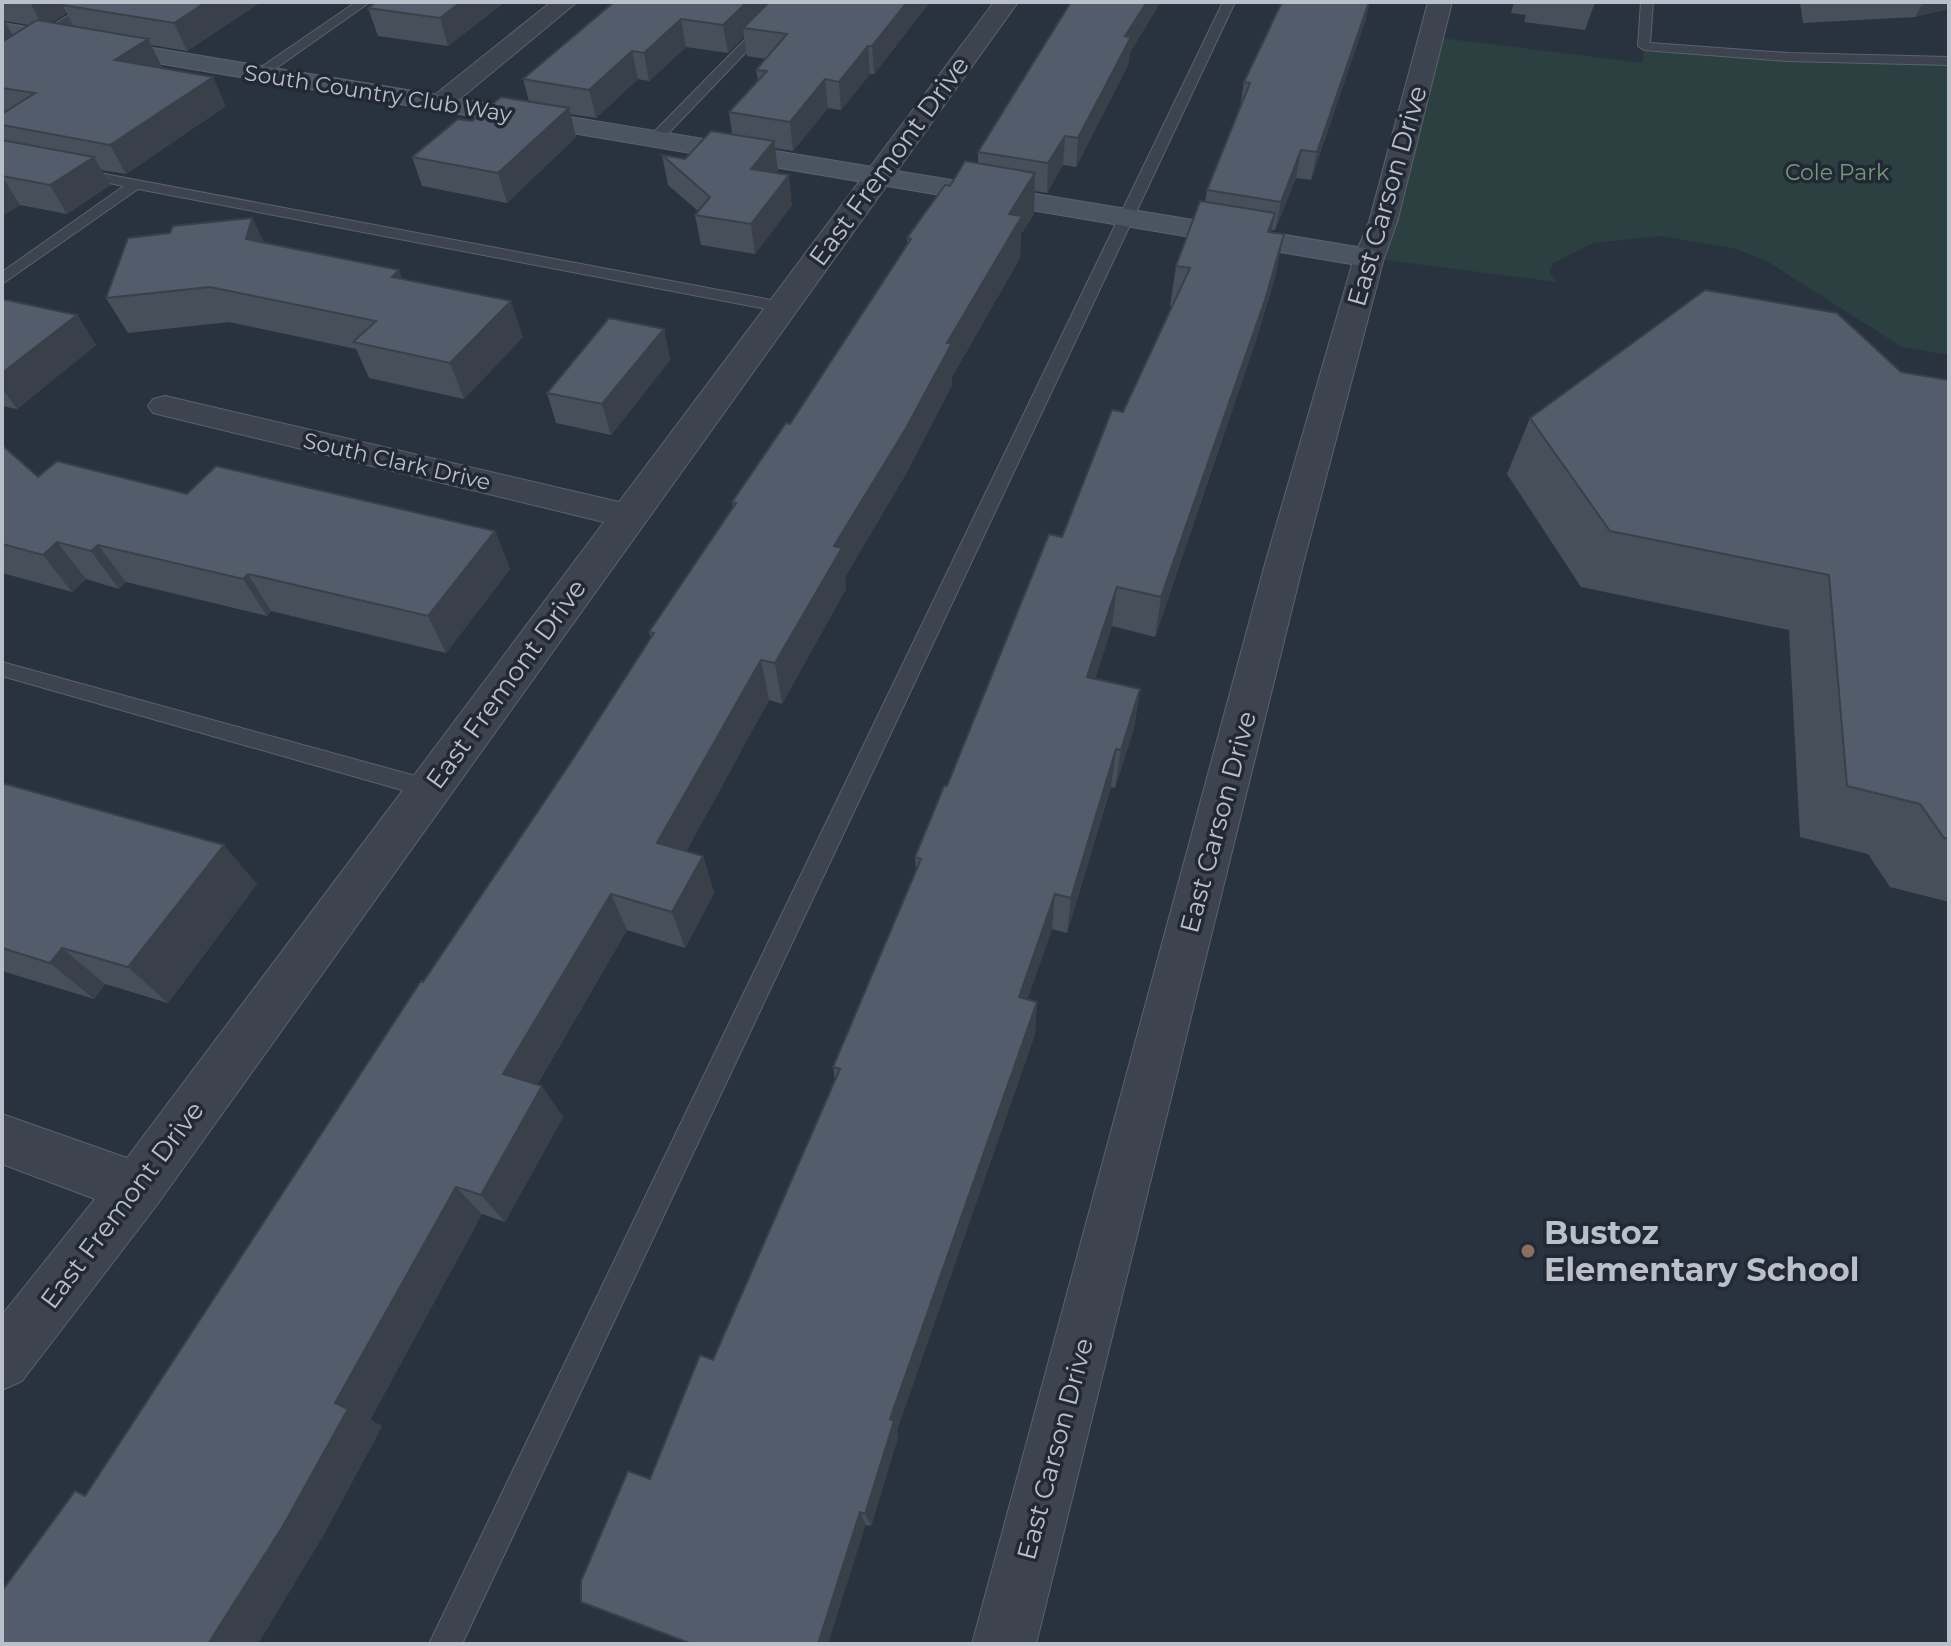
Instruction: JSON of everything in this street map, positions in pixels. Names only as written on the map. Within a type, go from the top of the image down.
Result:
[{"type":"street","points":[[2,66],[107,2]]},
{"type":"street","points":[[440,103],[565,2]]},
{"type":"street","name":"East Fremont Drive","points":[[2,1361],[137,1188],[1006,2]]},
{"type":"street","name":"East Carson Drive","points":[[1004,1644],[1277,593],[1369,258],[1383,222],[1440,2]]},
{"type":"street","name":"South Country Club Way","points":[[2,30],[1369,258]]},
{"type":"street","name":"South Clark Drive","points":[[165,406],[629,516]]},
{"type":"street","points":[[2,1139],[137,1188]]},
{"type":"lane","points":[[261,73],[364,2]]},
{"type":"lane","points":[[655,139],[788,2]]},
{"type":"lane","points":[[445,1644],[1229,2]]},
{"type":"lane","points":[[1647,2],[1644,46],[1788,57],[1949,61]]},
{"type":"lane","points":[[61,170],[782,307]]},
{"type":"lane","points":[[2,279],[134,185]]},
{"type":"lane","points":[[2,669],[430,789]]},
{"type":"green space","name":"Cole Park","points":[[1432,37],[1643,63],[1644,46],[1949,61],[1949,355],[1902,347],[1765,260],[1733,248],[1661,236],[1593,243],[1553,263],[1549,273],[1558,282],[1369,258]]},
{"type":"building","points":[[67,2],[206,2],[174,23],[62,5]]},
{"type":"building","points":[[376,2],[461,2],[440,18],[368,8]]},
{"type":"building","points":[[614,2],[747,2],[723,25],[681,19],[644,53],[632,51],[589,90],[523,79]]},
{"type":"building","points":[[769,2],[907,2],[839,82],[825,79],[790,122],[729,112],[767,71],[756,70],[787,34],[743,28]]},
{"type":"building","points":[[1071,2],[1147,2],[1125,36],[1131,37],[1078,138],[1065,136],[1048,163],[978,152]]},
{"type":"building","points":[[1282,2],[1369,2],[1317,152],[1301,150],[1281,202],[1207,190],[1250,83],[1244,82]]},
{"type":"building","points":[[37,20],[148,39],[115,60],[213,77],[110,145],[2,125],[2,114],[35,93],[2,88],[2,42]]},
{"type":"building","points":[[501,97],[569,108],[498,173],[412,157],[458,119],[472,121]]},
{"type":"building","points":[[711,131],[774,141],[751,169],[789,175],[751,224],[695,215],[710,197],[662,155],[685,159]]},
{"type":"building","points":[[2,140],[94,157],[50,185],[2,176]]},
{"type":"building","points":[[965,161],[1035,173],[1009,214],[1022,216],[947,343],[952,343],[905,430],[834,546],[842,548],[775,663],[761,660],[657,843],[703,856],[672,912],[611,894],[503,1074],[542,1086],[481,1195],[456,1187],[335,1403],[348,1409],[283,1526],[208,1644],[2,1644],[2,1591],[75,1491],[85,1496],[421,981],[573,759],[654,633],[649,632],[736,503],[732,502],[786,423],[790,424],[911,239],[907,238],[945,185],[950,186]]},
{"type":"building","points":[[1200,201],[1275,213],[1268,232],[1284,234],[1265,300],[1161,597],[1117,587],[1087,677],[1140,689],[1121,750],[1116,749],[1071,898],[1055,894],[1019,997],[1037,1002],[890,1419],[894,1421],[865,1514],[860,1512],[818,1644],[692,1644],[581,1602],[581,1581],[628,1471],[650,1479],[700,1355],[713,1360],[840,1069],[833,1067],[921,859],[915,857],[1049,534],[1062,537],[1112,410],[1123,412],[1190,268],[1176,266]]},
{"type":"building","points":[[252,218],[246,239],[399,270],[392,277],[511,301],[450,363],[353,342],[376,321],[210,287],[106,298],[128,238],[170,233],[173,226]]},
{"type":"building","points":[[1705,290],[1837,313],[1901,372],[1949,380],[1949,839],[1944,838],[1920,804],[1847,786],[1829,575],[1610,531],[1530,418]]},
{"type":"building","points":[[2,299],[77,315],[2,373]]},
{"type":"building","points":[[609,318],[664,329],[602,404],[547,393]]},
{"type":"building","points":[[2,445],[38,477],[57,461],[187,494],[216,466],[495,531],[428,616],[248,574],[243,579],[98,545],[91,551],[57,542],[43,555],[2,544]]},
{"type":"building","points":[[2,783],[224,845],[128,967],[62,948],[50,963],[2,948]]},
{"type":"place","name":"Bustoz Elementary School","points":[[1528,1251]]}]
